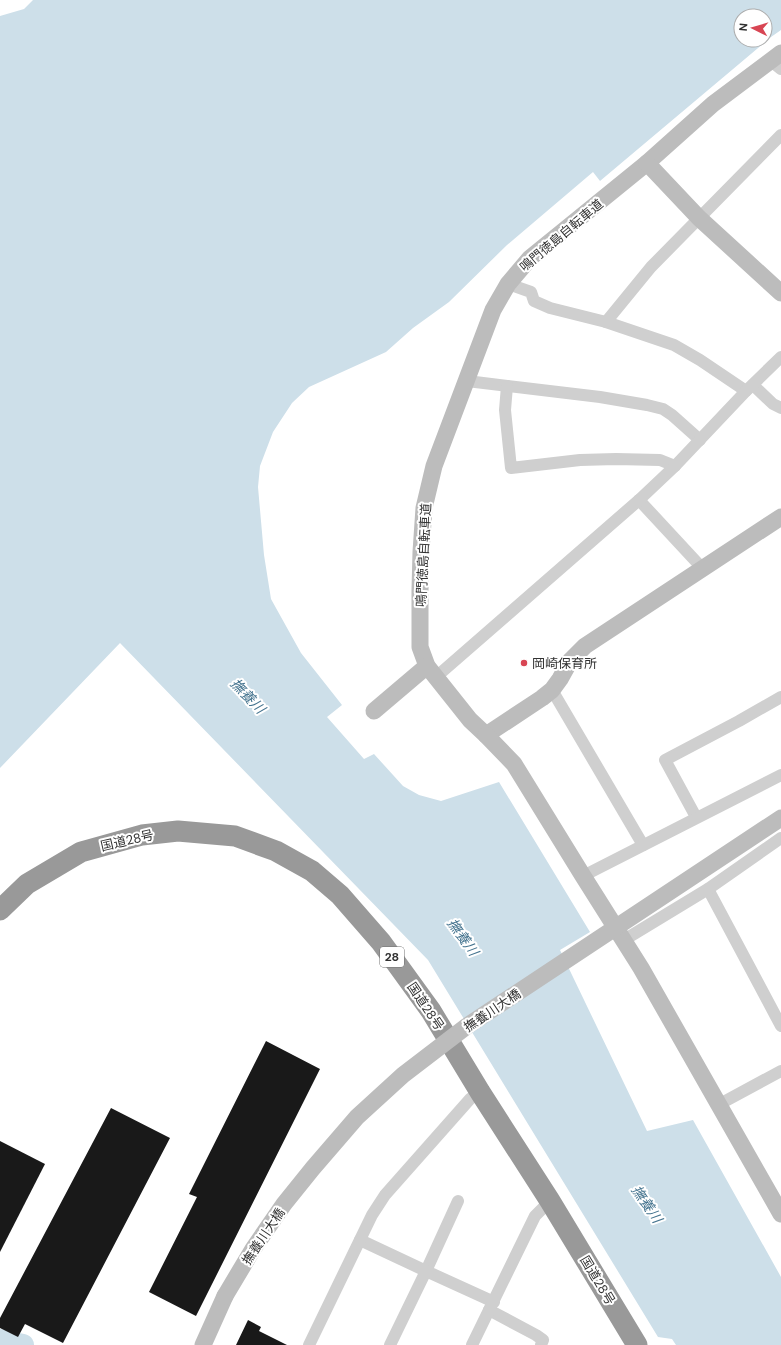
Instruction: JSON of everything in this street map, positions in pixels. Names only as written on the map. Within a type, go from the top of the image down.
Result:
[{"type":"highway","name":"国道28号","points":[[0,910],[28,884],[81,852],[142,835],[178,831],[235,836],[276,851],[312,871],[340,895],[381,942],[431,1011],[480,1092],[550,1201],[637,1345]]},
{"type":"street","name":"鳴門徳島自転車道","points":[[778,61],[713,104],[647,163],[530,258],[508,284],[493,310],[434,466],[424,508],[421,559],[420,648],[431,672],[470,720],[514,764],[641,968],[781,1214]]},
{"type":"street","points":[[606,322],[651,267],[781,135]]},
{"type":"street","points":[[647,163],[699,218],[781,293]]},
{"type":"street","points":[[508,284],[531,292],[534,301],[550,308],[606,322],[674,345],[781,408]]},
{"type":"street","points":[[374,711],[431,672],[639,500],[676,466],[749,388],[781,357]]},
{"type":"street","points":[[467,381],[600,397],[663,409],[700,440]]},
{"type":"street","points":[[507,386],[505,410],[511,468],[580,460],[616,459],[660,460],[676,466]]},
{"type":"street","points":[[639,500],[703,569]]},
{"type":"street","points":[[486,735],[552,690],[570,661],[585,646],[781,517]]},
{"type":"street","points":[[552,690],[643,845]]},
{"type":"street","points":[[696,817],[665,760],[781,697]]},
{"type":"street","points":[[583,876],[696,817],[781,775]]},
{"type":"street","name":"撫養川大橋","points":[[202,1345],[226,1296],[252,1249],[284,1204],[357,1117],[403,1075],[467,1026],[781,818]]},
{"type":"street","points":[[624,940],[708,889],[781,838]]},
{"type":"street","points":[[708,889],[781,1026]]},
{"type":"street","points":[[718,1105],[781,1071]]},
{"type":"street","points":[[310,1345],[372,1215],[385,1195],[470,1099],[480,1092]]},
{"type":"street","points":[[390,1345],[458,1201]]},
{"type":"street","points":[[472,1345],[535,1216],[550,1201]]},
{"type":"street","points":[[360,1240],[426,1271],[492,1306],[536,1335],[543,1343]]},
{"type":"water","name":"撫養川","points":[[33,0],[781,0],[781,30],[773,36],[773,8],[733,8],[733,48],[758,48],[600,181],[593,172],[507,245],[449,302],[413,328],[386,352],[309,387],[292,403],[273,432],[260,466],[258,487],[264,555],[271,599],[301,653],[342,705],[327,717],[364,759],[374,754],[403,786],[419,795],[441,801],[499,782],[590,932],[560,950],[647,1131],[693,1120],[781,1277],[781,1345],[676,1345],[672,1339],[658,1337],[428,960],[120,643],[0,768],[0,16],[24,9]]},
{"type":"building","points":[[266,1041],[320,1069],[196,1316],[149,1292],[197,1197],[189,1194]]},
{"type":"building","points":[[111,1108],[170,1138],[63,1343],[25,1324],[18,1337],[0,1328],[0,1318]]},
{"type":"building","points":[[0,1141],[45,1164],[0,1252]]},
{"type":"building","points":[[248,1320],[261,1327],[259,1331],[287,1345],[236,1345]]},
{"type":"waterway","points":[[0,1340],[23,1345]]},
{"type":"place","name":"岡崎保育所","points":[[524,663]]}]
